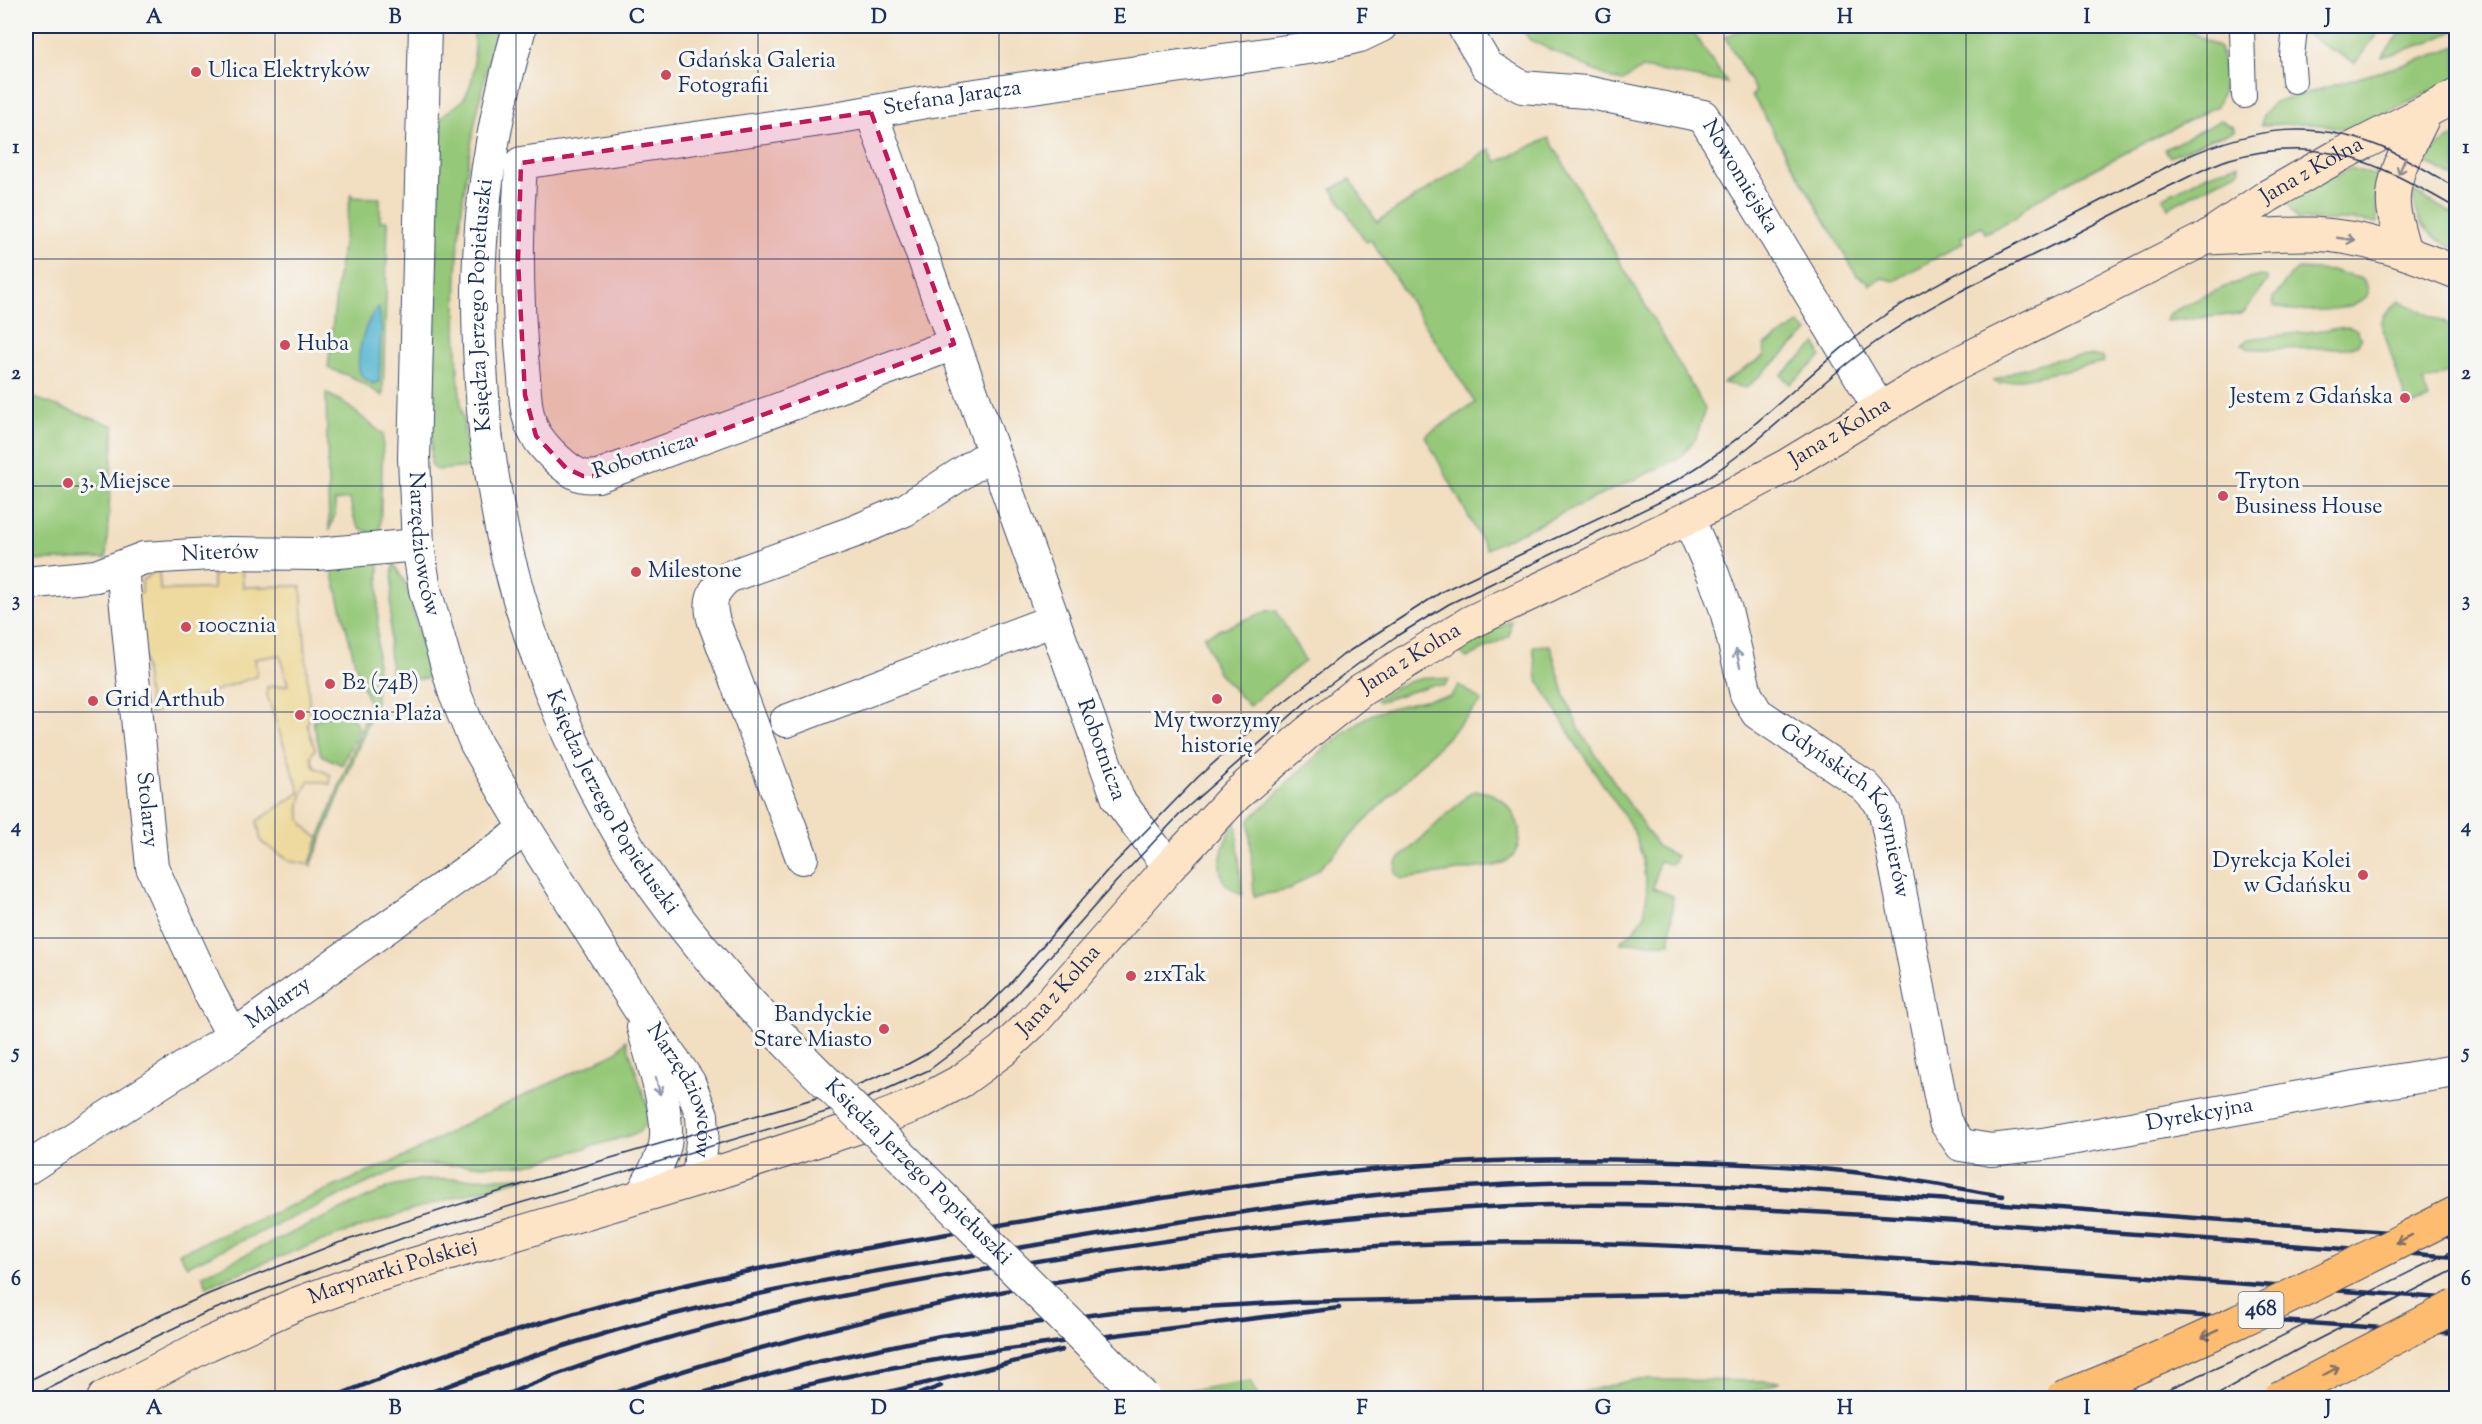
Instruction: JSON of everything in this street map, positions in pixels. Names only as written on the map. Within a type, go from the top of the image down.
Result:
[{"type":"main road","name":"Jana z Kolna","points":[[698,1179],[885,1118],[918,1104],[980,1069],[1033,1022],[1169,867],[1236,795],[1361,690],[1469,623],[1688,518],[1786,466],[1943,371],[2206,238],[2268,196],[2340,154],[2457,96]]},
{"type":"main road","points":[[2404,251],[2394,211],[2393,193],[2398,175],[2425,113]]},
{"type":"main road","name":"Jana z Kolna","points":[[2206,238],[2314,234],[2404,251],[2457,272]]},
{"type":"main road","name":"Marynarki Polskiej","points":[[104,1398],[208,1344],[294,1305],[366,1279],[698,1179]]},
{"type":"main road","name":"468","points":[[2062,1398],[2112,1380],[2297,1293],[2457,1213]]},
{"type":"main road","points":[[2279,1398],[2457,1306]]},
{"type":"street","name":"Narzędziowców","points":[[425,26],[414,458],[418,545],[425,590],[455,694],[476,744],[526,829],[639,1009],[689,1082],[702,1115],[703,1132],[698,1179]]},
{"type":"street","name":"Księdza Jerzego Popiełuszki","points":[[520,26],[497,120],[480,249],[479,334],[486,437],[508,559],[529,629],[560,712],[591,781],[619,833],[665,902],[701,950],[760,1017],[1144,1398]]},
{"type":"street","name":"Stefana Jaracza","points":[[521,163],[926,102],[1315,47],[1360,36],[1382,26]]},
{"type":"street","name":"Nowomiejska","points":[[1463,26],[1487,66],[1522,87],[1586,92],[1703,116],[1879,408]]},
{"type":"street","points":[[2294,81],[2292,56],[2295,28]]},
{"type":"street","points":[[2241,30],[2244,96]]},
{"type":"street","name":"Robotnicza","points":[[871,112],[1118,799],[1169,867]]},
{"type":"street","name":"Robotnicza","points":[[521,163],[518,249],[520,328],[525,394],[530,420],[536,436],[566,468],[583,476],[598,476],[954,344]]},
{"type":"street","points":[[801,858],[714,622],[710,602],[713,592],[728,577],[856,531],[904,510],[993,453]]},
{"type":"street","name":"Gdyńskich Kosynierów","points":[[1688,518],[1723,601],[1746,694],[1756,713],[1865,786],[1878,800],[1885,813],[1945,1122],[1949,1130]]},
{"type":"street","name":"Niterów","points":[[26,583],[96,576],[144,558],[228,553],[316,554],[418,545]]},
{"type":"street","name":"Stolarzy","points":[[122,567],[152,867],[210,994],[233,1036]]},
{"type":"street","points":[[786,721],[1054,620]]},
{"type":"street","name":"Malarzy","points":[[26,1169],[233,1036],[526,829]]},
{"type":"street","name":"Narzędziowców","points":[[639,1009],[666,1123],[665,1143],[660,1160],[641,1196]]},
{"type":"street","name":"Dyrekcyjna","points":[[1949,1130],[1961,1145],[1991,1150],[2033,1146],[2355,1087],[2457,1071]]},
{"type":"highlighted area","points":[[871,112],[954,344],[598,476],[583,476],[566,468],[536,436],[525,395],[518,260],[521,163]]},
{"type":"green space","points":[[474,26],[498,26],[476,116],[468,162],[458,255],[457,349],[460,395],[470,467],[436,470],[431,464],[440,119],[462,101],[471,84],[474,65]]},
{"type":"green space","points":[[1581,26],[1689,26],[1727,83],[1642,68],[1623,81],[1612,79],[1530,40],[1524,32]]},
{"type":"green space","points":[[1750,26],[2180,26],[2220,48],[2226,82],[2217,106],[2051,191],[2027,206],[2015,218],[1985,233],[1981,226],[1961,237],[1963,243],[1894,281],[1882,278],[1870,285],[1868,281],[1857,276],[1752,95],[1756,92],[1725,37]]},
{"type":"green space","points":[[2291,26],[2383,26],[2355,63]]},
{"type":"green space","points":[[2406,26],[2456,26],[2456,30],[2430,42],[2382,57]]},
{"type":"green space","points":[[2456,46],[2456,79],[2353,130],[2308,123],[2262,125],[2263,115],[2274,103],[2429,57]]},
{"type":"green space","points":[[2221,120],[2234,128],[2234,131],[2170,157],[2165,149]]},
{"type":"green space","points":[[2456,135],[2456,179],[2422,160],[2436,147]]},
{"type":"green space","points":[[1549,138],[1705,409],[1696,438],[1680,458],[1486,549],[1425,436],[1475,403],[1371,240],[1366,242],[1332,189],[1350,179],[1377,222],[1490,149],[1497,162]]},
{"type":"green space","points":[[2239,164],[2240,170],[2168,208],[2163,197],[2207,175]]},
{"type":"green space","points":[[2351,168],[2380,177],[2376,198],[2377,223],[2351,220],[2297,220],[2286,200]]},
{"type":"green space","points":[[2412,191],[2456,216],[2456,248],[2437,239],[2425,227],[2416,211]]},
{"type":"green space","points":[[351,193],[352,197],[380,198],[380,221],[388,221],[383,396],[352,377],[328,368],[338,276]]},
{"type":"green space","points":[[2298,269],[2334,271],[2362,279],[2368,290],[2364,299],[2353,305],[2337,309],[2300,310],[2274,306],[2273,298]]},
{"type":"green space","points":[[2261,276],[2267,277],[2267,281],[2241,314],[2166,321],[2169,314],[2202,297]]},
{"type":"green space","points":[[2400,301],[2456,328],[2456,370],[2423,382],[2429,399],[2408,407],[2381,323],[2385,314]]},
{"type":"green space","points":[[1799,324],[1808,332],[1746,388],[1723,383],[1764,356],[1765,345]]},
{"type":"green space","points":[[2348,327],[2357,330],[2361,338],[2358,344],[2349,348],[2248,349],[2242,344],[2248,339]]},
{"type":"green space","points":[[1816,344],[1821,357],[1790,384],[1781,375]]},
{"type":"green space","points":[[2090,356],[2103,357],[2104,362],[1999,384],[1994,381],[2017,370],[2040,363]]},
{"type":"green space","points":[[326,393],[344,403],[383,434],[380,534],[360,528],[355,520],[350,499],[335,501],[335,514],[329,531]]},
{"type":"green space","name":"3. Miejsce","points":[[26,395],[114,426],[106,558],[26,561]]},
{"type":"green space","points":[[379,560],[376,703],[311,866],[309,865],[370,706],[356,667],[331,567]]},
{"type":"green space","points":[[393,563],[406,584],[431,678],[392,681],[389,649]]},
{"type":"green space","points":[[1276,610],[1305,661],[1249,706],[1217,671],[1204,636],[1267,611]]},
{"type":"green space","points":[[1511,621],[1509,636],[1467,658],[1456,649]]},
{"type":"green space","points":[[1550,645],[1565,696],[1580,731],[1658,847],[1676,856],[1674,862],[1670,864],[1659,861],[1653,888],[1673,896],[1670,943],[1621,943],[1622,939],[1632,933],[1644,916],[1647,894],[1642,856],[1633,829],[1576,744],[1537,678],[1533,646]]},
{"type":"green space","points":[[1433,677],[1449,680],[1444,686],[1432,685],[1378,702],[1376,699],[1403,684]]},
{"type":"green space","points":[[1459,685],[1482,701],[1318,870],[1289,890],[1254,896],[1249,820],[1319,753],[1365,718],[1406,704],[1450,697]]},
{"type":"green space","points":[[346,708],[359,728],[342,765],[321,755],[313,721]]},
{"type":"green space","points":[[1477,791],[1498,798],[1507,805],[1517,821],[1519,842],[1509,859],[1493,866],[1402,879],[1395,873],[1396,862],[1470,793]]},
{"type":"green space","points":[[1236,820],[1242,895],[1231,889],[1223,880],[1220,865],[1226,841]]},
{"type":"green space","points":[[626,1040],[651,1118],[638,1133],[527,1165],[407,1165],[187,1266],[179,1253],[413,1153],[470,1121],[617,1052]]},
{"type":"green space","points":[[529,1177],[366,1225],[207,1286],[202,1275],[392,1186],[419,1180]]},
{"type":"green space","points":[[1632,1380],[1781,1381],[1738,1398],[1559,1398]]},
{"type":"green space","points":[[1250,1381],[1259,1398],[1188,1398],[1180,1392]]},
{"type":"sand","name":"100cznia Plaża","points":[[213,566],[242,568],[243,587],[301,586],[310,716],[307,724],[315,749],[311,756],[314,767],[331,775],[330,784],[309,780],[300,805],[301,820],[319,838],[309,865],[290,861],[261,842],[257,821],[300,793],[267,695],[267,687],[288,685],[280,655],[255,659],[257,676],[150,714],[136,594],[142,593],[142,581],[159,569],[160,590],[213,589]]},
{"type":"water","points":[[379,308],[381,326],[379,382],[373,384],[361,375],[359,360],[365,329],[374,312]]},
{"type":"tram line","points":[[26,1382],[152,1319],[338,1243],[539,1179],[847,1089],[908,1064],[930,1052],[970,1023],[1009,985],[1105,873],[1198,777],[1271,712],[1343,655],[1443,591],[1666,486],[1725,448],[1830,358],[1900,305],[1948,278],[2184,158],[2210,147],[2260,133],[2310,130],[2336,133],[2388,150],[2456,188]]},
{"type":"tram line","points":[[29,1398],[205,1313],[328,1265],[406,1237],[856,1103],[929,1070],[989,1025],[1115,883],[1183,811],[1306,702],[1395,637],[1449,604],[1699,483],[1745,450],[1853,359],[1900,326],[1975,284],[2193,174],[2223,161],[2258,153],[2296,150],[2327,152],[2384,170],[2456,208]]},
{"type":"tram line","points":[[2148,1398],[2232,1361],[2456,1249]]},
{"type":"tram line","points":[[2212,1398],[2297,1350],[2456,1269]]},
{"type":"railway","points":[[331,1398],[448,1353],[527,1327],[607,1304],[735,1274],[956,1233],[1190,1194],[1333,1174],[1423,1165],[1509,1160],[1680,1161],[1838,1170],[1908,1179],[2003,1196]]},
{"type":"railway","points":[[415,1398],[493,1369],[611,1331],[771,1291],[1182,1221],[1316,1202],[1450,1188],[1585,1182],[1722,1185],[2456,1237]]},
{"type":"railway","points":[[498,1398],[560,1373],[685,1333],[812,1302],[877,1289],[1007,1266],[1259,1228],[1448,1209],[1569,1205],[1741,1208],[2456,1257]]},
{"type":"railway","points":[[601,1398],[801,1337],[903,1312],[1005,1291],[1213,1260],[1317,1250],[1422,1244],[1544,1242],[1728,1249],[2456,1299]]},
{"type":"railway","points":[[684,1398],[808,1364],[940,1336],[1112,1312],[1294,1302],[1805,1292],[1878,1294],[2456,1333]]},
{"type":"railway","points":[[752,1398],[824,1381],[970,1355],[1339,1308]]},
{"type":"railway","points":[[864,1398],[1062,1350]]},
{"type":"railway","points":[[908,1398],[941,1386]]},
{"type":"place","name":"Ulica Elektryków","points":[[196,72]]},
{"type":"place","name":"Gdańska Galeria Fotografii","points":[[666,75]]},
{"type":"place","name":"Huba","points":[[285,345]]},
{"type":"place","name":"Jestem z Gdańska","points":[[2405,398]]},
{"type":"place","name":"3. Miejsce","points":[[68,483]]},
{"type":"place","name":"Tryton Business House","points":[[2223,496]]},
{"type":"place","name":"Milestone","points":[[636,572]]},
{"type":"place","name":"100cznia","points":[[186,627]]},
{"type":"place","name":"B2 (74B)","points":[[330,684]]},
{"type":"place","name":"My tworzymy historię","points":[[1217,699]]},
{"type":"place","name":"Grid Arthub","points":[[93,701]]},
{"type":"place","name":"100cznia Plaża","points":[[300,715]]},
{"type":"place","name":"Dyrekcja Kolei w Gdańsku","points":[[2363,875]]},
{"type":"place","name":"21xTak","points":[[1131,976]]},
{"type":"place","name":"Bandyckie Stare Miasto","points":[[884,1029]]}]
